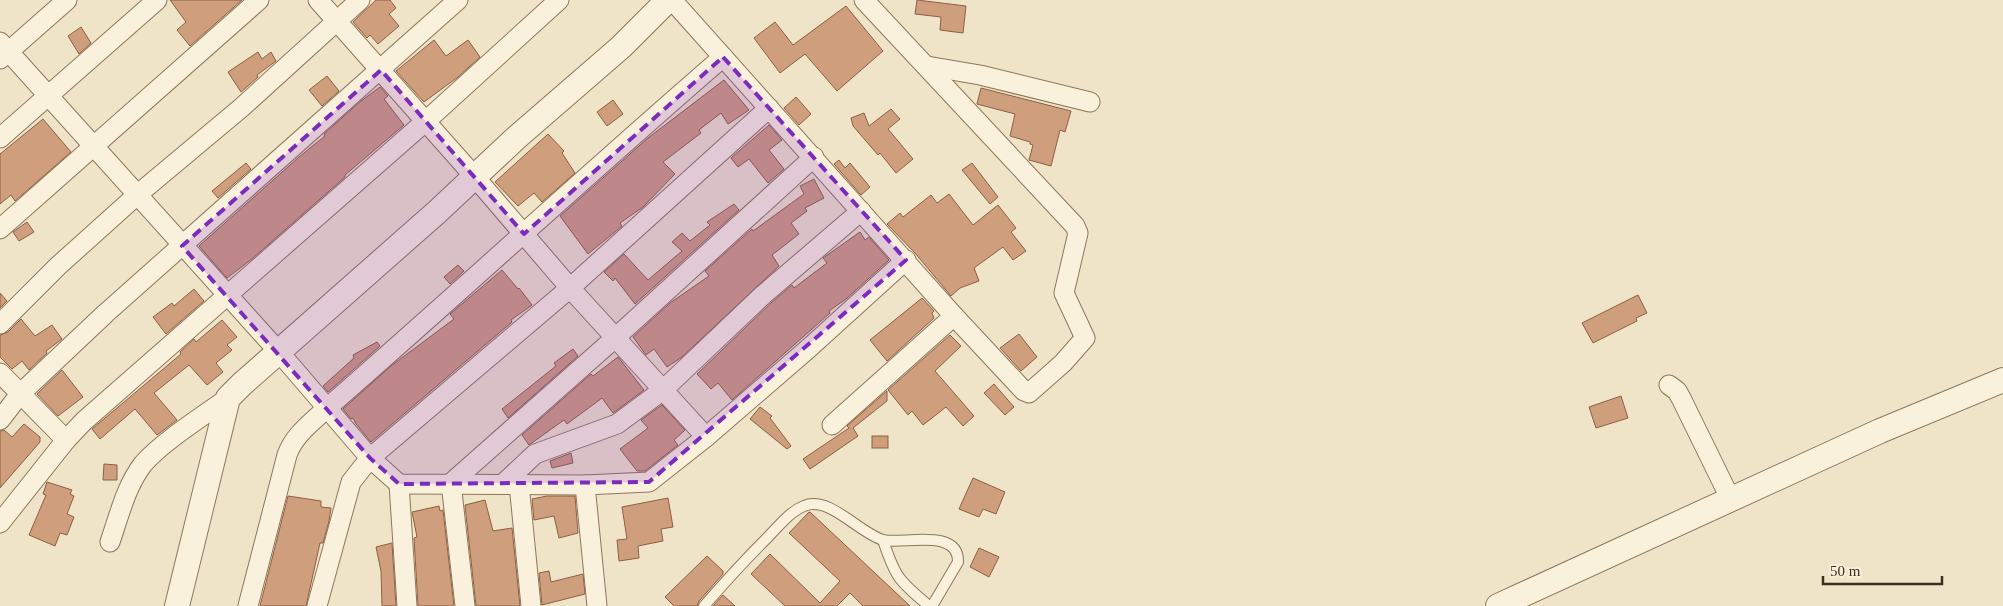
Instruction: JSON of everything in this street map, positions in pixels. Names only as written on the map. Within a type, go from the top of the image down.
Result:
[{"type":"street","points":[[67,0],[3,51],[49,96],[279,352],[370,458],[399,484],[585,485],[649,482],[706,437],[809,348],[906,260]]},
{"type":"street","points":[[0,138],[157,0]]},
{"type":"street","points":[[0,229],[94,148],[259,0]]},
{"type":"street","points":[[318,0],[426,121],[570,288],[706,437]]},
{"type":"street","points":[[0,324],[58,266],[137,195],[241,108],[360,0]]},
{"type":"street","points":[[0,420],[20,394],[182,246],[458,0]]},
{"type":"street","points":[[0,523],[66,440],[84,421],[426,121],[559,0]]},
{"type":"street","points":[[110,542],[122,506],[143,465],[154,453],[228,398],[437,212],[474,176],[621,47],[663,2],[723,57],[954,316],[1024,391],[1029,393],[1063,363],[1085,338],[1064,293],[1078,238],[1075,226],[864,0]]},
{"type":"street","points":[[248,606],[290,445],[327,408],[627,140],[723,57]]},
{"type":"street","points":[[927,66],[980,75],[1090,102]]},
{"type":"street","points":[[318,606],[350,482],[370,458],[570,288],[769,108]]},
{"type":"street","points":[[451,483],[615,338],[814,157]]},
{"type":"street","points":[[531,606],[511,484],[535,454],[617,424],[663,390],[763,295],[861,211]]},
{"type":"street","points":[[832,425],[954,316]]},
{"type":"street","points":[[0,373],[66,440]]},
{"type":"street","points":[[1498,606],[1730,498],[1880,431],[2003,380]]},
{"type":"street","points":[[1669,385],[1677,391],[1681,398],[1730,498]]},
{"type":"street","points":[[177,606],[228,398]]},
{"type":"street","points":[[451,483],[465,606]]},
{"type":"street","points":[[399,484],[407,606]]},
{"type":"street","points":[[585,485],[597,606]]},
{"type":"lane","points":[[704,606],[785,520],[803,506],[817,503],[828,507],[883,540],[918,538],[943,542],[954,548],[958,555],[958,562],[931,606],[898,578],[892,567],[883,540]]},
{"type":"highlighted area","points":[[723,57],[906,260],[649,482],[399,484],[370,458],[182,246],[381,70],[524,234]]},
{"type":"building","points":[[170,0],[242,0],[190,46],[177,30],[186,22]]},
{"type":"building","points":[[376,0],[390,0],[396,8],[389,14],[399,26],[378,44],[370,35],[367,38],[353,22]]},
{"type":"building","points":[[917,0],[966,6],[963,33],[940,30],[941,17],[915,14]]},
{"type":"building","points":[[846,6],[883,51],[837,91],[805,54],[780,73],[754,38],[775,22],[793,45]]},
{"type":"building","points":[[81,27],[91,43],[79,54],[68,36]]},
{"type":"building","points":[[434,40],[446,56],[468,40],[480,57],[458,77],[424,102],[396,71]]},
{"type":"building","points":[[258,52],[262,59],[271,52],[276,61],[257,75],[258,77],[241,92],[228,72]]},
{"type":"building","points":[[327,76],[339,91],[322,106],[309,90]]},
{"type":"building","points":[[724,80],[749,110],[728,124],[721,113],[699,130],[701,133],[663,162],[675,174],[643,207],[620,223],[622,226],[588,254],[560,216],[648,138]]},
{"type":"building","points":[[380,87],[388,96],[384,99],[404,125],[253,258],[227,278],[199,246],[325,136],[324,134],[361,101]]},
{"type":"building","points":[[981,88],[1071,111],[1065,132],[1060,130],[1051,166],[1029,160],[1033,145],[1030,142],[1010,136],[1015,114],[977,104]]},
{"type":"building","points":[[796,97],[811,114],[799,125],[784,108]]},
{"type":"building","points":[[613,100],[623,114],[607,126],[597,112]]},
{"type":"building","points":[[891,109],[900,119],[888,129],[913,159],[896,173],[880,153],[878,155],[853,126],[851,118],[864,113],[869,126]]},
{"type":"building","points":[[43,119],[71,152],[15,201],[11,195],[0,204],[0,154]]},
{"type":"building","points":[[769,125],[782,140],[769,150],[784,169],[768,183],[749,159],[738,167],[731,158]]},
{"type":"building","points":[[548,134],[564,151],[562,153],[575,173],[542,202],[534,193],[518,206],[495,182]]},
{"type":"building","points":[[839,160],[845,168],[850,163],[870,187],[861,195],[834,164]]},
{"type":"building","points":[[246,163],[251,169],[218,198],[212,191]]},
{"type":"building","points":[[972,163],[998,197],[990,204],[962,170]]},
{"type":"building","points":[[814,179],[824,198],[805,208],[807,211],[791,223],[799,234],[772,255],[779,266],[682,357],[667,367],[654,349],[646,355],[633,337],[670,303],[709,276],[705,271],[752,229],[753,231],[804,194],[800,186]]},
{"type":"building","points":[[949,194],[973,225],[998,205],[1016,228],[1011,232],[1026,251],[1013,260],[1003,247],[974,268],[979,281],[960,288],[951,296],[915,253],[887,224],[900,213],[903,217],[931,195],[937,203]]},
{"type":"building","points":[[734,204],[739,210],[635,304],[615,278],[613,281],[604,272],[624,254],[648,280],[682,251],[672,242],[682,233],[690,241],[710,225],[707,222]]},
{"type":"building","points":[[27,222],[34,232],[19,241],[13,232]]},
{"type":"building","points":[[860,232],[865,240],[869,237],[889,260],[846,299],[829,311],[830,313],[732,400],[718,383],[711,389],[697,374],[771,303],[792,285],[794,288],[827,263],[823,258]]},
{"type":"building","points":[[458,265],[464,271],[450,284],[444,277]]},
{"type":"building","points":[[502,270],[532,305],[511,320],[512,322],[371,442],[353,418],[351,419],[343,409],[391,366],[454,319],[450,314]]},
{"type":"building","points":[[194,289],[204,301],[166,334],[153,317],[172,303],[174,306]]},
{"type":"building","points":[[0,293],[7,301],[0,308]]},
{"type":"building","points":[[1638,295],[1647,313],[1636,318],[1637,321],[1593,343],[1582,323]]},
{"type":"building","points":[[922,298],[934,311],[932,313],[934,318],[887,361],[870,340]]},
{"type":"building","points":[[21,319],[35,336],[52,325],[62,339],[46,351],[47,353],[29,370],[22,361],[12,369],[0,357],[0,335],[8,332]]},
{"type":"building","points":[[222,320],[237,337],[227,345],[232,350],[216,363],[223,372],[207,385],[189,365],[154,393],[177,420],[157,435],[135,409],[100,439],[92,429],[181,354],[180,352],[194,339],[196,342]]},
{"type":"building","points":[[1019,334],[1037,357],[1021,371],[1000,348]]},
{"type":"building","points":[[950,335],[961,346],[935,371],[974,416],[963,426],[946,407],[923,425],[912,411],[908,415],[888,390]]},
{"type":"building","points":[[377,342],[380,346],[328,392],[323,386],[354,358],[353,355]]},
{"type":"building","points":[[573,349],[578,356],[508,418],[502,409],[556,366],[554,363]]},
{"type":"building","points":[[618,357],[644,390],[613,413],[602,398],[567,424],[564,420],[529,445],[522,435],[591,374],[593,376]]},
{"type":"building","points":[[62,370],[83,397],[58,416],[37,394]]},
{"type":"building","points":[[994,384],[1014,407],[1005,415],[984,393]]},
{"type":"building","points":[[887,391],[887,401],[853,428],[858,436],[810,469],[803,459],[849,428],[847,426]]},
{"type":"building","points":[[1621,396],[1628,418],[1596,428],[1589,407]]},
{"type":"building","points":[[662,405],[685,430],[674,440],[678,445],[645,471],[637,471],[620,449],[648,428],[641,420]]},
{"type":"building","points":[[760,407],[772,416],[770,418],[791,446],[787,449],[750,419]]},
{"type":"building","points":[[24,424],[40,437],[40,442],[0,488],[0,431],[4,430],[12,437]]},
{"type":"building","points":[[872,436],[888,436],[888,448],[872,448]]},
{"type":"building","points":[[571,453],[573,463],[552,468],[550,461]]},
{"type":"building","points":[[104,464],[117,465],[117,480],[103,480]]},
{"type":"building","points":[[973,478],[1005,492],[996,514],[983,509],[979,517],[959,509]]},
{"type":"building","points":[[47,482],[72,490],[70,494],[74,496],[67,514],[74,517],[67,535],[60,533],[55,546],[29,535],[46,495],[43,494]]},
{"type":"building","points":[[288,496],[321,501],[321,507],[331,508],[329,521],[323,543],[320,543],[306,606],[260,606]]},
{"type":"building","points":[[547,496],[575,496],[578,533],[559,538],[554,516],[534,520],[532,499]]},
{"type":"building","points":[[668,498],[673,527],[661,529],[663,541],[638,546],[639,558],[619,561],[617,540],[627,539],[622,507]]},
{"type":"building","points":[[485,500],[493,531],[512,528],[520,606],[476,606],[465,505]]},
{"type":"building","points":[[439,506],[440,511],[443,510],[454,606],[418,606],[414,538],[417,537],[412,512]]},
{"type":"building","points":[[809,512],[910,606],[863,606],[850,593],[837,606],[785,606],[751,574],[770,554],[820,603],[840,581],[789,533]]},
{"type":"building","points":[[392,543],[396,606],[382,606],[381,571],[376,547]]},
{"type":"building","points":[[979,548],[999,557],[989,577],[970,567]]},
{"type":"building","points":[[707,556],[723,571],[723,574],[699,601],[697,606],[674,606],[665,597]]},
{"type":"building","points":[[549,571],[551,582],[583,574],[585,594],[542,605],[539,573]]},
{"type":"building","points":[[723,595],[735,606],[713,606]]}]
